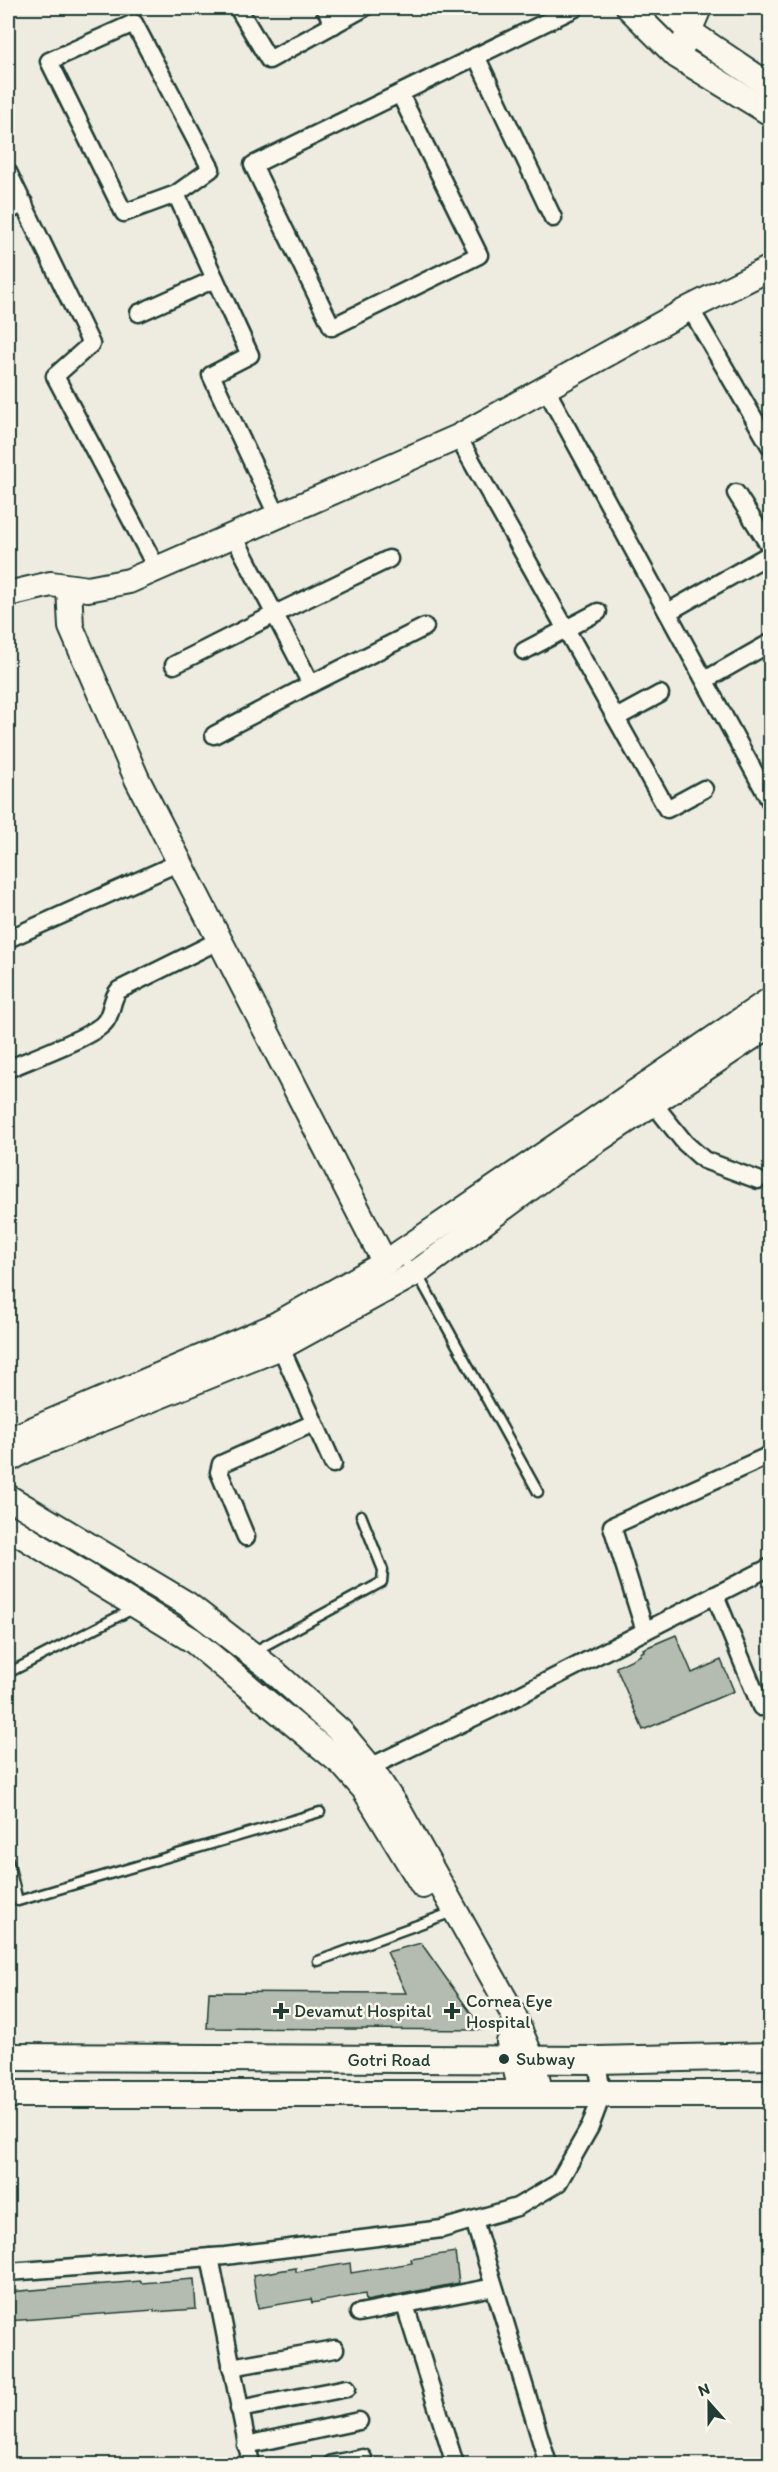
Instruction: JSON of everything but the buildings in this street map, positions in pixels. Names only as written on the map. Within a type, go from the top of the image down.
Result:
[{"type":"main road","name":"Gotri Road","points":[[8,2058],[524,2061],[771,2056]]},
{"type":"main road","points":[[247,2060],[249,2095]]},
{"type":"main road","name":"Gotri Road","points":[[8,2094],[771,2094]]},
{"type":"street","points":[[238,8],[269,60],[364,8]]},
{"type":"street","points":[[324,8],[334,25]]},
{"type":"street","points":[[400,94],[479,255],[332,327],[253,165],[575,8]]},
{"type":"street","points":[[629,8],[677,56],[771,113]]},
{"type":"street","points":[[666,8],[690,32],[771,86]]},
{"type":"street","points":[[677,56],[690,32],[699,8]]},
{"type":"street","points":[[134,23],[211,169],[176,194],[124,213],[49,61],[134,23]]},
{"type":"street","points":[[476,56],[553,218]]},
{"type":"street","points":[[8,172],[91,344],[55,376],[158,569]]},
{"type":"street","points":[[176,194],[250,355],[211,375],[278,517]]},
{"type":"street","points":[[8,211],[24,203]]},
{"type":"street","points":[[8,592],[51,584],[88,589],[129,581],[158,569],[458,438],[690,308],[766,270]]},
{"type":"street","points":[[139,313],[215,279]]},
{"type":"street","points":[[690,308],[771,446]]},
{"type":"street","points":[[546,389],[771,801]]},
{"type":"street","points":[[458,438],[667,809],[704,789]]},
{"type":"street","points":[[736,493],[771,547]]},
{"type":"street","points":[[234,536],[311,684]]},
{"type":"street","points":[[668,612],[771,554]]},
{"type":"street","points":[[174,665],[389,559]]},
{"type":"street","points":[[69,587],[71,627],[137,779],[220,940],[391,1259]]},
{"type":"street","points":[[524,651],[598,612]]},
{"type":"street","points":[[214,735],[425,627]]},
{"type":"street","points":[[705,680],[771,643]]},
{"type":"street","points":[[616,717],[660,694]]},
{"type":"street","points":[[8,939],[180,862]]},
{"type":"street","points":[[8,1069],[93,1031],[106,1022],[111,1003],[119,990],[220,940]]},
{"type":"street","points":[[8,1440],[277,1337],[771,1000]]},
{"type":"street","points":[[8,1460],[416,1273],[568,1160],[771,1025]]},
{"type":"street","points":[[653,1104],[685,1143],[704,1160],[758,1180]]},
{"type":"street","points":[[277,1337],[333,1464]]},
{"type":"street","points":[[246,1537],[219,1472],[221,1464],[314,1423]]},
{"type":"street","points":[[645,1630],[612,1526],[771,1455]]},
{"type":"street","points":[[13,1510],[139,1607],[192,1640],[342,1764],[364,1790],[448,1914]]},
{"type":"street","points":[[13,1510],[187,1604],[250,1653],[340,1731],[370,1767],[400,1814],[498,2018],[524,2061],[531,2095]]},
{"type":"street","points":[[370,1767],[771,1568]]},
{"type":"street","points":[[715,1595],[761,1707]]},
{"type":"street","points":[[8,2272],[210,2257],[442,2229],[517,2207],[558,2183],[590,2127],[602,2095],[597,2060]]},
{"type":"street","points":[[474,2220],[548,2464]]},
{"type":"street","points":[[210,2257],[250,2464]]},
{"type":"street","points":[[359,2313],[494,2287]]},
{"type":"street","points":[[405,2305],[456,2464]]},
{"type":"street","points":[[231,2367],[335,2349]]},
{"type":"street","points":[[240,2409],[347,2388]]},
{"type":"street","points":[[246,2445],[359,2421]]},
{"type":"street","points":[[332,2464],[363,2458]]},
{"type":"lane","points":[[391,1259],[416,1273],[538,1492]]},
{"type":"lane","points":[[250,1653],[382,1582],[383,1570],[361,1515]]},
{"type":"lane","points":[[8,1673],[139,1607]]},
{"type":"lane","points":[[8,1860],[18,1901],[320,1812]]},
{"type":"lane","points":[[318,1961],[448,1914]]},
{"type":"place","name":"Devamut Hospital","points":[[281,2011]]},
{"type":"place","name":"Cornea Eye Hospital","points":[[452,2011]]},
{"type":"place","name":"Subway","points":[[504,2059]]}]
